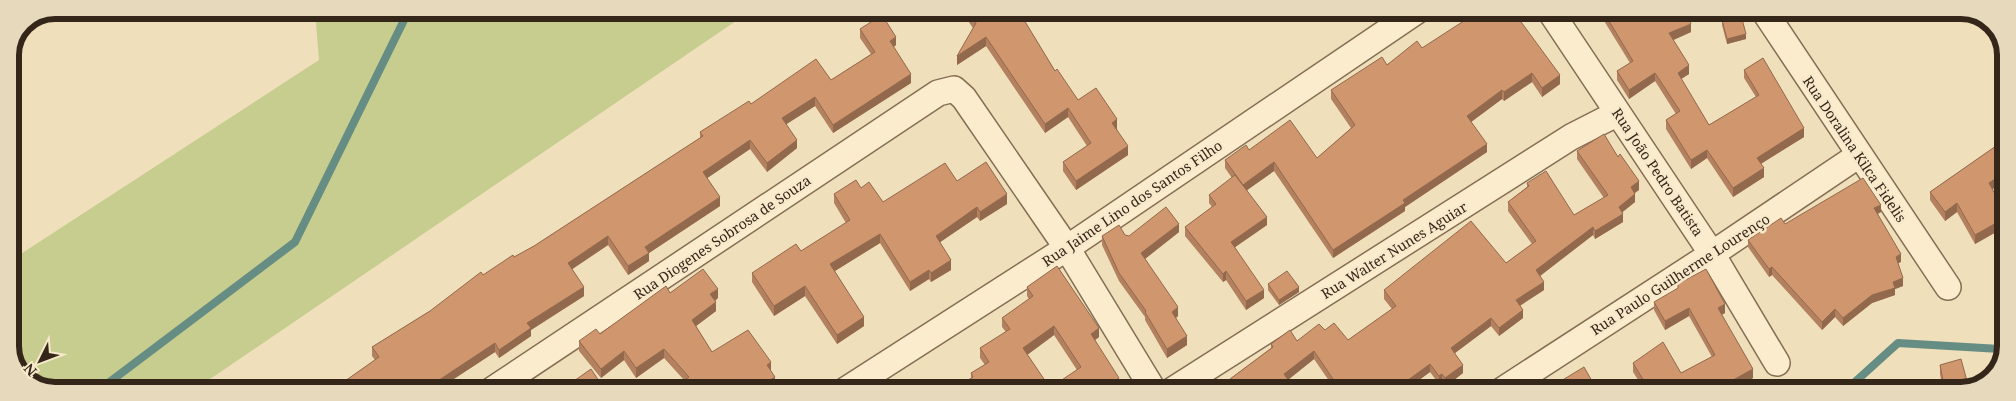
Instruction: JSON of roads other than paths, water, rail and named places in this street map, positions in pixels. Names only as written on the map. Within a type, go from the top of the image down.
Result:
[{"type":"street","name":"Rua Jaime Lino dos Santos Filho","points":[[857,382],[1067,248],[1405,19]]},
{"type":"street","name":"Rua João Pedro Batista","points":[[1555,19],[1712,254],[1777,363]]},
{"type":"street","name":"Rua Doralina Kilca Fidelis","points":[[1769,19],[1948,287]]},
{"type":"street","name":"Rua Diogenes Sobrosa de Souza","points":[[524,382],[938,93],[954,89],[964,98],[1067,248]]},
{"type":"street","name":"Rua Walter Nunes Aguiar","points":[[1185,382],[1571,137],[1618,113]]},
{"type":"street","name":"Rua Paulo Guilherme Lourenço","points":[[1515,382],[1859,156]]},
{"type":"street","points":[[1067,248],[1149,382]]},
{"type":"waterway","points":[[110,382],[295,242],[405,19]]},
{"type":"waterway","points":[[1855,382],[1898,343],[1997,349]]}]
